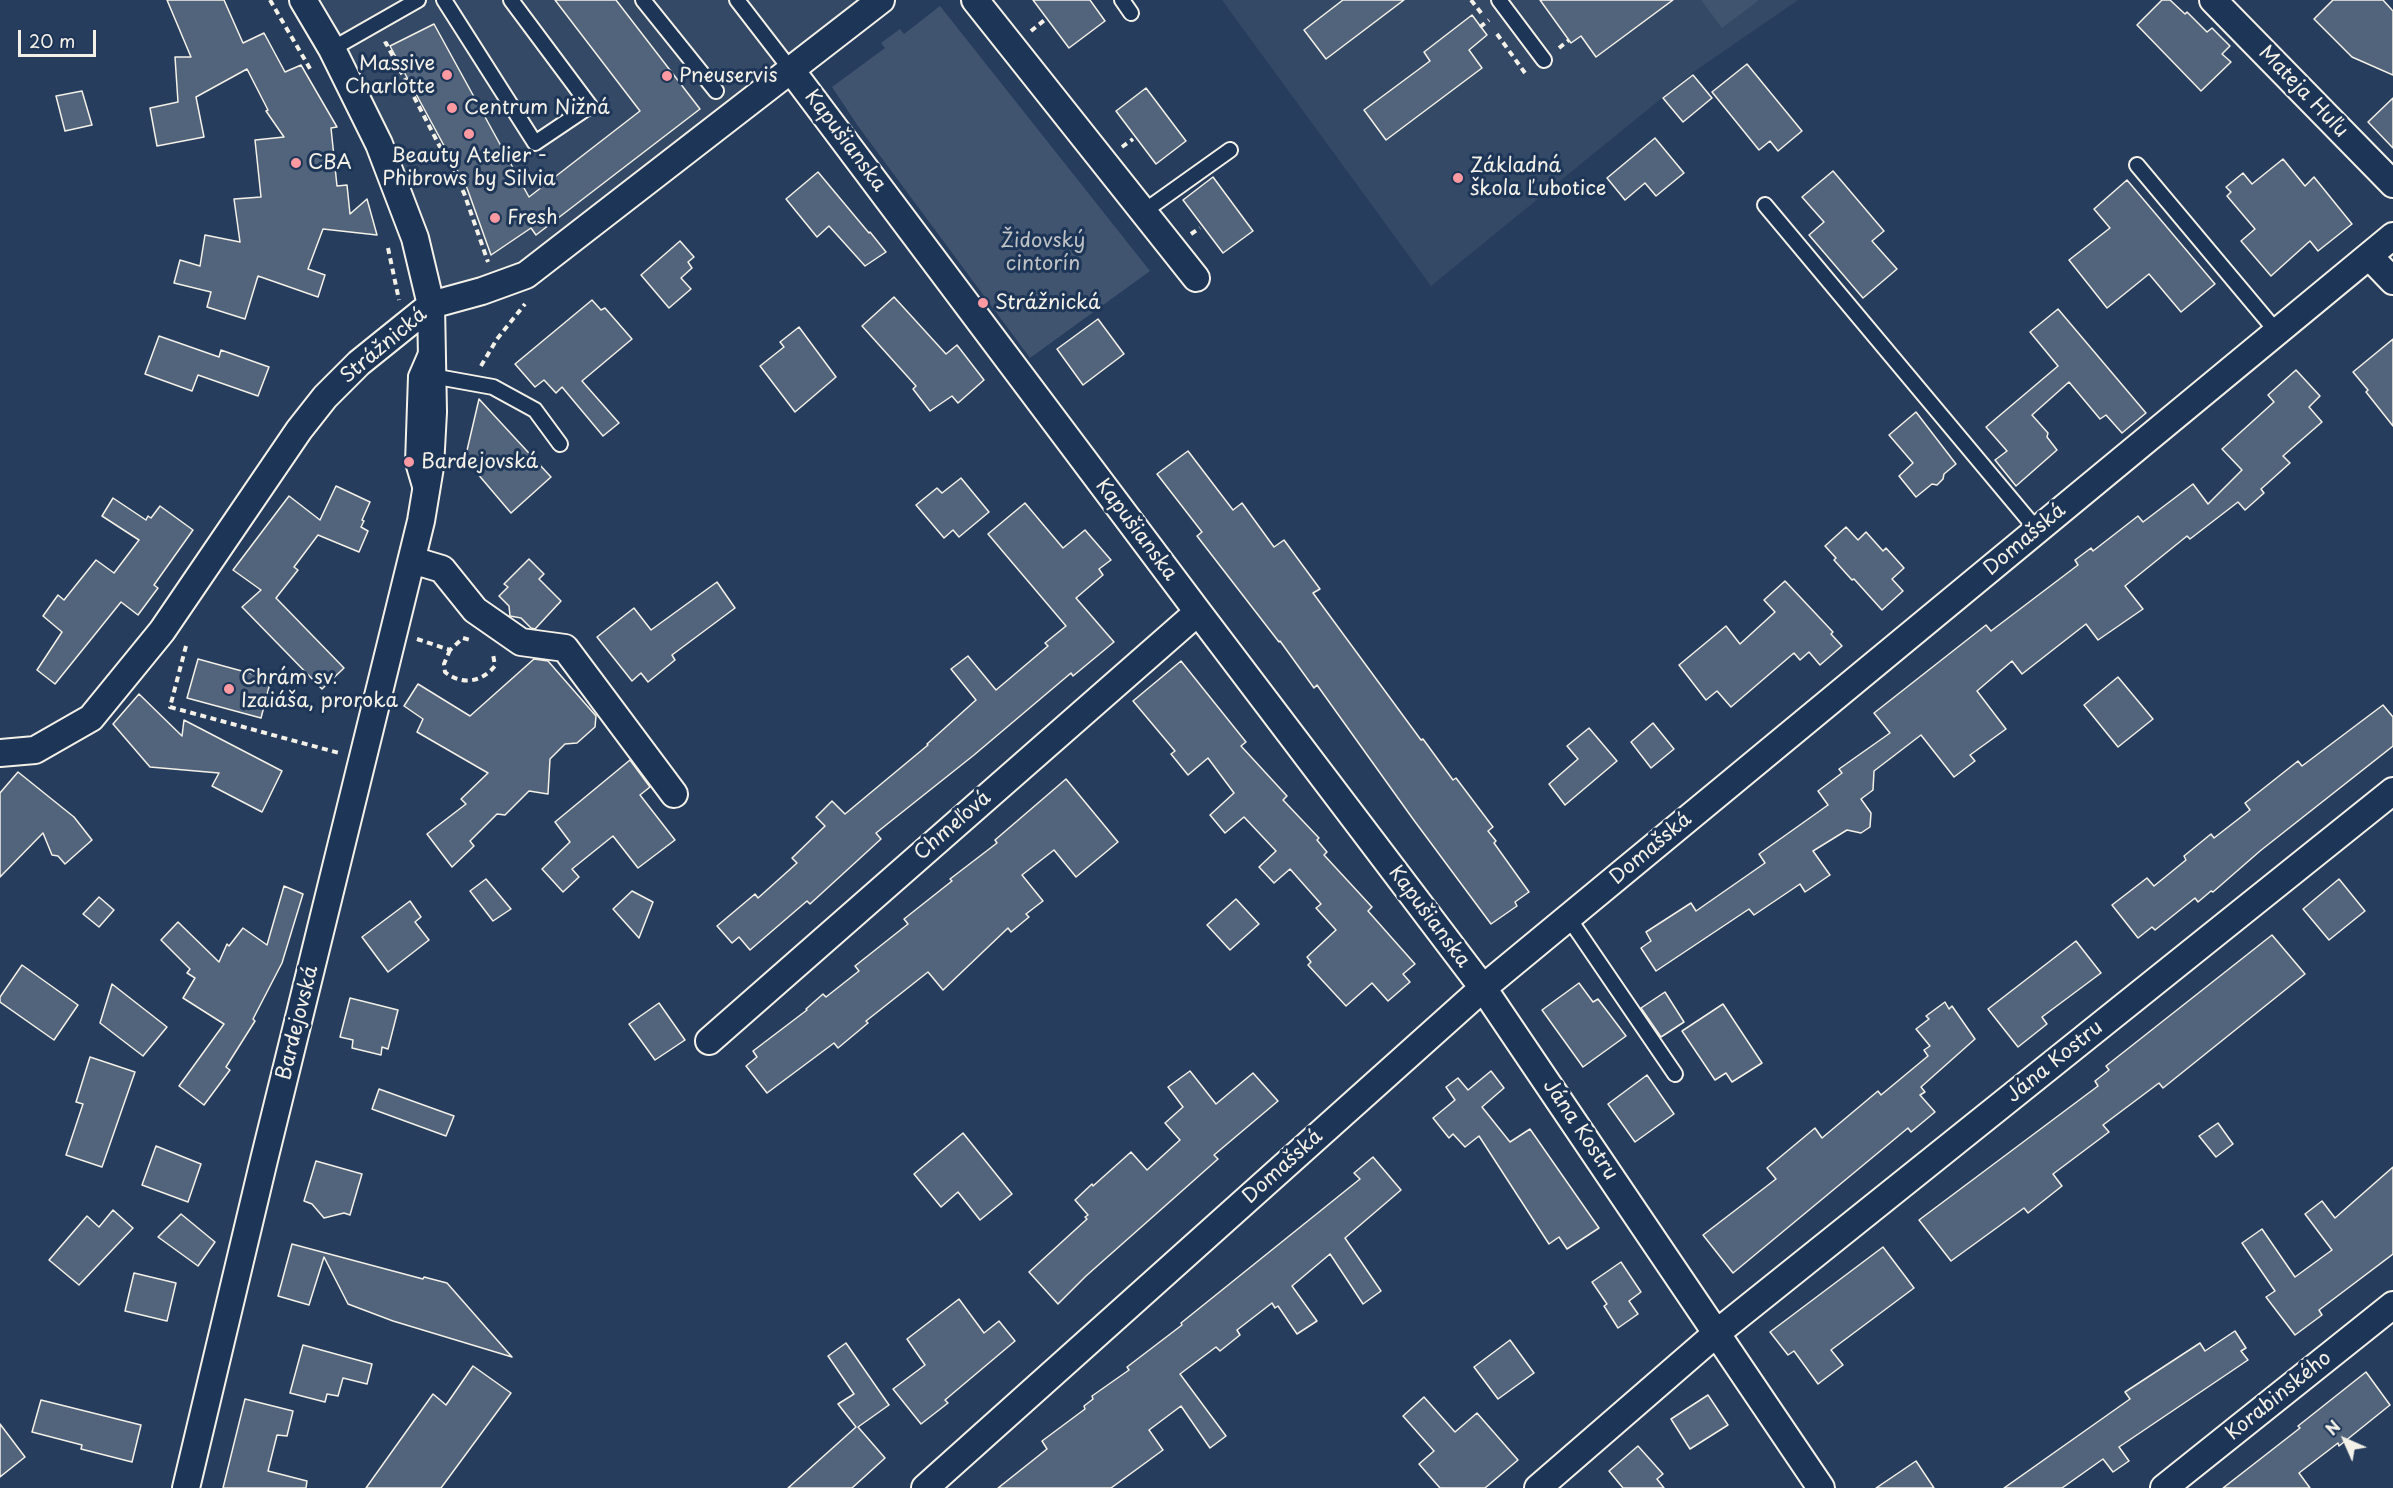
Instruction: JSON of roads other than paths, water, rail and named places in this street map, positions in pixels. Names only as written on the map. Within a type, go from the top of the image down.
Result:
[{"type":"street","name":"Bardejovská","points":[[186,1488],[412,560],[430,467],[433,412],[431,305],[416,238],[359,100],[303,0]]},
{"type":"street","name":"Strážnická","points":[[0,753],[35,750],[91,717],[162,631],[299,430],[325,397],[359,363],[431,305],[526,275],[881,0]]},
{"type":"street","points":[[975,0],[1196,278]]},
{"type":"street","name":"Mateja Huľu","points":[[2213,0],[2393,184]]},
{"type":"street","name":"Kapušianska","points":[[791,70],[1483,988]]},
{"type":"street","name":"Domašská","points":[[925,1488],[1483,988],[2393,236]]},
{"type":"street","points":[[2369,256],[2393,281]]},
{"type":"street","points":[[412,560],[442,568],[475,610],[521,642],[565,648],[674,794]]},
{"type":"street","name":"Chmeľová","points":[[709,1041],[1198,612]]},
{"type":"street","name":"Jána Kostru","points":[[1538,1488],[1718,1332],[2393,791]]},
{"type":"street","name":"Jána Kostru","points":[[1483,988],[1718,1332],[1821,1488]]},
{"type":"street","name":"Korabinského","points":[[2164,1488],[2393,1305]]},
{"type":"lane","points":[[332,49],[418,0]]},
{"type":"lane","points":[[444,0],[535,142],[590,106],[511,0]]},
{"type":"lane","points":[[643,0],[716,91]]},
{"type":"lane","points":[[737,0],[791,70]]},
{"type":"lane","points":[[1122,0],[1131,13]]},
{"type":"lane","points":[[1499,0],[1544,60]]},
{"type":"lane","points":[[1143,212],[1230,150]]},
{"type":"lane","points":[[2137,165],[2277,332]]},
{"type":"lane","points":[[1765,205],[2037,530]]},
{"type":"lane","points":[[424,501],[413,463],[416,376],[432,340]]},
{"type":"lane","points":[[432,376],[493,387],[535,410],[560,444]]},
{"type":"lane","points":[[1568,917],[1675,1074]]},
{"type":"place","name":"Massive Charlotte","points":[[447,75]]},
{"type":"place","name":"Pneuservis","points":[[667,76]]},
{"type":"place","name":"Centrum Nižná","points":[[452,108]]},
{"type":"place","name":"Beauty Atelier - Phibrows by Silvia","points":[[469,134]]},
{"type":"place","name":"CBA","points":[[296,163]]},
{"type":"place","name":"Základná škola Ľubotice","points":[[1458,178]]},
{"type":"place","name":"Fresh","points":[[495,218]]},
{"type":"place","name":"Strážnická","points":[[983,303]]},
{"type":"place","name":"Bardejovská","points":[[409,462]]},
{"type":"place","name":"Chrám sv. Izaiáša, proroka","points":[[229,689]]},
{"type":"park label","name":"Židovský cintorín","points":[[1043,252]]}]
